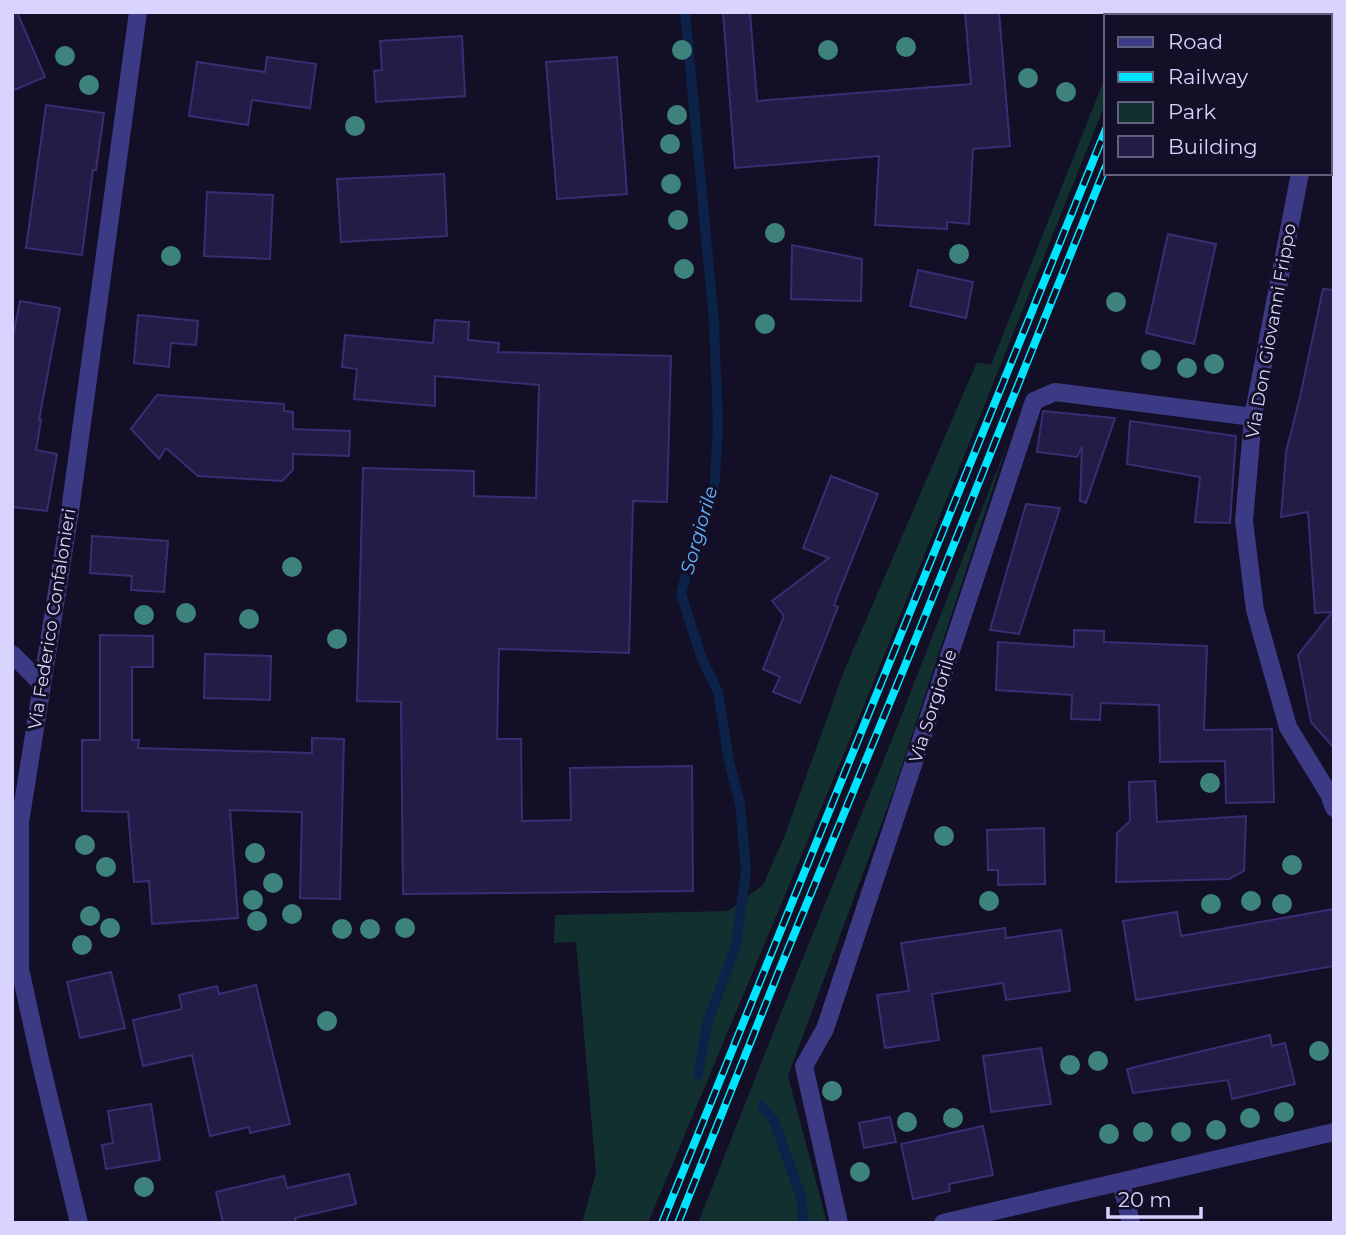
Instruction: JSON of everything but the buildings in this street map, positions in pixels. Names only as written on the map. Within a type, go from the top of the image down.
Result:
[{"type":"street","name":"Via Federico Confalonieri","points":[[79,1223],[20,969],[20,822],[70,511],[138,12]]},
{"type":"street","name":"Via Don Giovanni Frippo","points":[[1300,175],[1253,417],[1244,521],[1255,610],[1288,727],[1332,799]]},
{"type":"street","name":"Via Sorgiorile","points":[[839,1223],[804,1066],[825,1029],[1034,401],[1055,392],[1253,417]]},
{"type":"street","points":[[12,654],[42,684]]},
{"type":"street","points":[[943,1223],[1334,1132]]},
{"type":"street","points":[[1121,1182],[1131,1223]]},
{"type":"green space","points":[[1104,80],[1104,107],[863,708],[648,1223],[582,1223],[596,1173],[576,942],[554,943],[555,915],[728,911],[763,885],[785,835],[844,671],[977,362],[991,365]]},
{"type":"green space","points":[[1008,442],[894,790],[788,1076],[827,1223],[698,1223],[897,727]]},
{"type":"waterway","name":"Sorgiorile","points":[[685,12],[714,322],[718,424],[715,481],[681,594],[702,659],[718,692],[729,761],[740,804],[746,871],[736,945],[707,1024],[698,1075]]},
{"type":"waterway","name":"Sorgiorile","points":[[762,1106],[775,1123],[802,1200],[803,1223]]},
{"type":"railway","points":[[662,1223],[1104,134]]},
{"type":"railway","points":[[678,1223],[1104,171]]}]
